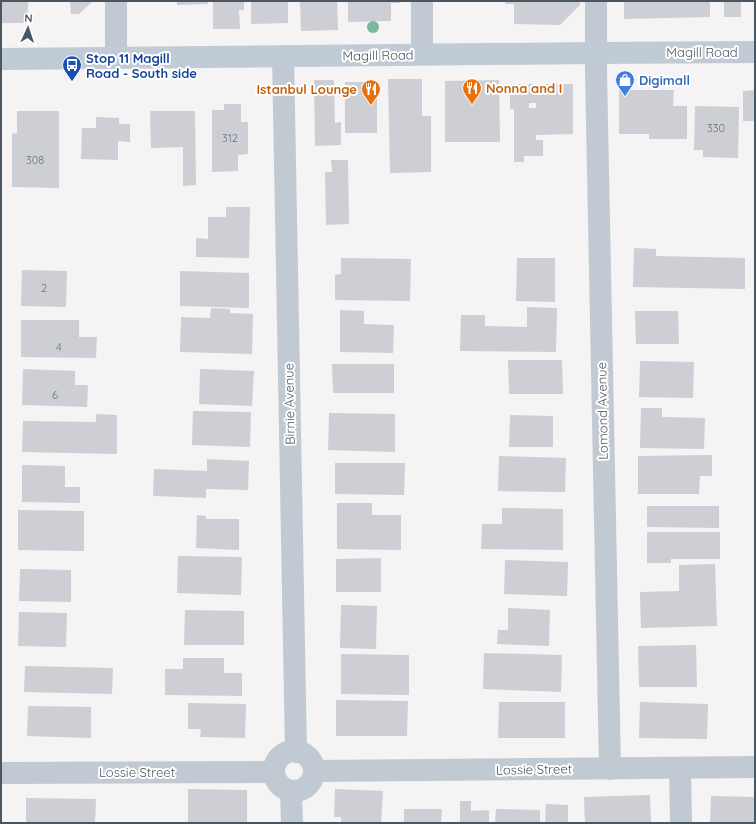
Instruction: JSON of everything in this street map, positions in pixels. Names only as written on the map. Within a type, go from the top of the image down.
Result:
[{"type":"main road","name":"Magill Road","points":[[1,59],[596,52],[755,52]]},
{"type":"street","points":[[116,1],[116,58]]},
{"type":"street","points":[[422,1],[422,54]]},
{"type":"street","name":"Lomond Avenue","points":[[596,1],[610,769]]},
{"type":"street","name":"Birnie Avenue","points":[[283,56],[296,752]]},
{"type":"street","points":[[289,752],[296,752],[303,753],[309,758],[313,765],[314,771],[310,784],[298,791],[291,791],[284,789],[279,784],[275,779],[274,772],[275,765],[283,755],[289,752]]},
{"type":"street","points":[[680,768],[681,823]]},
{"type":"street","name":"Lossie Street","points":[[314,771],[755,768]]},
{"type":"street","name":"Lossie Street","points":[[1,773],[274,772]]},
{"type":"street","points":[[291,791],[292,823]]},
{"type":"building","points":[[70,1],[93,1],[79,14],[71,14]]},
{"type":"building","points":[[177,1],[208,1],[208,4],[177,5]]},
{"type":"building","points":[[213,1],[244,1],[244,10],[239,10],[240,29],[213,29]]},
{"type":"building","points":[[251,1],[288,1],[288,23],[251,24]]},
{"type":"building","points":[[300,1],[337,1],[338,30],[301,31]]},
{"type":"building","points":[[348,1],[400,1],[400,3],[391,3],[391,21],[348,22]]},
{"type":"building","points":[[505,1],[580,1],[580,5],[560,25],[514,24],[514,4],[505,4]]},
{"type":"building","points":[[624,1],[710,1],[710,17],[624,19]]},
{"type":"building","points":[[724,1],[741,1],[741,17],[724,17]]},
{"type":"building","points":[[1,2],[28,2],[27,23],[1,23]]},
{"type":"building","points":[[388,79],[422,79],[422,116],[431,116],[431,172],[390,173]]},
{"type":"building","points":[[314,80],[334,80],[335,123],[341,122],[341,145],[315,146]]},
{"type":"building","points":[[499,80],[500,142],[445,142],[445,81]]},
{"type":"building","points":[[345,82],[377,82],[377,133],[345,133]]},
{"type":"building","points":[[510,84],[573,84],[573,134],[536,135],[536,140],[543,140],[543,156],[524,156],[524,162],[514,162],[514,109],[510,109]],"holes":[[[529,103],[536,103],[536,108],[529,108]]]},
{"type":"building","points":[[619,90],[674,90],[673,106],[687,106],[687,139],[649,139],[649,134],[619,134]]},
{"type":"building","points":[[755,90],[755,121],[743,121],[743,91]]},
{"type":"building","points":[[224,104],[241,104],[241,122],[248,122],[248,154],[238,155],[238,171],[212,172],[212,110],[224,110]]},
{"type":"building","points":[[695,106],[739,107],[738,158],[703,157],[703,150],[694,150]]},
{"type":"building","points":[[17,111],[59,111],[59,188],[12,187],[12,134],[17,133]]},
{"type":"building","points":[[150,111],[195,111],[196,185],[183,186],[183,147],[151,148]]},
{"type":"building","points":[[96,117],[119,118],[119,124],[130,124],[130,142],[118,141],[118,160],[81,159],[82,128],[96,128]]},
{"type":"building","points":[[331,160],[348,160],[349,224],[326,225],[325,172],[332,172]]},
{"type":"building","points":[[226,207],[250,207],[249,258],[196,257],[196,238],[208,239],[208,217],[226,217]]},
{"type":"building","points":[[634,248],[656,249],[656,256],[745,258],[745,289],[633,287]]},
{"type":"building","points":[[341,258],[411,259],[410,301],[335,300],[335,275],[341,274]]},
{"type":"building","points":[[517,258],[555,258],[555,302],[516,301]]},
{"type":"building","points":[[22,270],[67,271],[66,307],[21,306]]},
{"type":"building","points":[[180,271],[249,273],[249,308],[180,306]]},
{"type":"building","points":[[527,307],[557,308],[556,352],[460,351],[461,315],[485,315],[485,326],[527,327]]},
{"type":"building","points":[[211,308],[230,309],[230,313],[253,314],[252,354],[180,352],[181,317],[210,318]]},
{"type":"building","points":[[340,310],[364,311],[364,324],[394,325],[393,353],[340,352]]},
{"type":"building","points":[[635,311],[678,311],[679,344],[636,344]]},
{"type":"building","points":[[21,320],[79,320],[79,337],[97,337],[96,358],[21,357]]},
{"type":"building","points":[[508,360],[562,360],[563,394],[509,394]]},
{"type":"building","points":[[640,361],[694,362],[693,398],[639,397]]},
{"type":"building","points":[[332,364],[394,364],[394,393],[333,393]]},
{"type":"building","points":[[23,369],[75,371],[75,385],[88,385],[87,407],[22,405]]},
{"type":"building","points":[[200,369],[254,371],[252,406],[199,404]]},
{"type":"building","points":[[641,408],[662,408],[662,417],[705,418],[704,449],[640,448]]},
{"type":"building","points":[[193,411],[251,412],[250,447],[192,445]]},
{"type":"building","points":[[329,413],[395,414],[395,452],[328,450]]},
{"type":"building","points":[[96,414],[117,415],[117,454],[22,452],[23,421],[96,422]]},
{"type":"building","points":[[510,415],[553,416],[553,447],[509,447]]},
{"type":"building","points":[[712,455],[712,476],[700,476],[699,494],[638,494],[638,456]]},
{"type":"building","points":[[499,456],[566,458],[565,492],[498,491]]},
{"type":"building","points":[[207,459],[249,461],[248,490],[206,489],[206,498],[153,496],[154,469],[207,471]]},
{"type":"building","points":[[335,463],[405,463],[404,495],[335,494]]},
{"type":"building","points":[[22,465],[65,466],[65,487],[80,487],[80,503],[22,502]]},
{"type":"building","points":[[337,503],[372,503],[372,515],[401,515],[401,550],[337,549]]},
{"type":"building","points":[[647,506],[719,506],[719,528],[647,527]]},
{"type":"building","points":[[502,508],[563,509],[563,550],[481,549],[482,524],[502,524]]},
{"type":"building","points":[[18,510],[84,511],[84,551],[18,550]]},
{"type":"building","points":[[197,515],[206,516],[206,519],[239,519],[239,550],[196,548]]},
{"type":"building","points":[[647,532],[720,532],[720,559],[671,559],[671,563],[647,563]]},
{"type":"building","points":[[178,556],[242,557],[241,595],[177,593]]},
{"type":"building","points":[[381,558],[381,592],[336,592],[336,559]]},
{"type":"building","points":[[505,560],[568,562],[567,596],[504,594]]},
{"type":"building","points":[[715,564],[717,626],[641,628],[640,592],[679,591],[679,565]]},
{"type":"building","points":[[20,569],[71,570],[71,602],[19,601]]},
{"type":"building","points":[[341,605],[377,606],[376,649],[340,648]]},
{"type":"building","points":[[508,608],[550,610],[549,646],[497,644],[498,630],[508,630]]},
{"type":"building","points":[[185,610],[244,611],[244,645],[184,645]]},
{"type":"building","points":[[19,612],[67,613],[66,647],[18,646]]},
{"type":"building","points":[[696,645],[697,687],[639,687],[638,646]]},
{"type":"building","points":[[484,653],[562,655],[561,692],[483,689]]},
{"type":"building","points":[[341,654],[409,655],[409,695],[341,694]]},
{"type":"building","points":[[183,658],[224,658],[224,673],[242,673],[242,696],[165,695],[165,669],[183,669]]},
{"type":"building","points":[[25,666],[113,668],[112,694],[24,692]]},
{"type":"building","points":[[336,700],[408,701],[407,736],[336,736]]},
{"type":"building","points":[[499,702],[565,702],[565,738],[498,738]]},
{"type":"building","points":[[640,702],[708,704],[707,739],[639,738]]},
{"type":"building","points":[[188,703],[246,704],[245,738],[200,737],[201,729],[188,729]]},
{"type":"building","points":[[28,706],[91,707],[91,738],[27,736]]},
{"type":"building","points":[[188,789],[247,790],[247,823],[188,823]]},
{"type":"building","points":[[335,789],[383,791],[381,823],[341,823],[341,817],[334,817]]},
{"type":"building","points":[[650,795],[651,823],[585,823],[584,797]]},
{"type":"building","points":[[711,796],[755,797],[755,823],[710,823]]},
{"type":"building","points":[[26,798],[96,799],[95,823],[26,823]]},
{"type":"building","points":[[460,801],[471,801],[471,811],[489,810],[489,823],[460,823]]},
{"type":"building","points":[[546,804],[568,805],[568,823],[545,823]]},
{"type":"building","points":[[404,809],[442,809],[441,823],[404,823]]},
{"type":"building","points":[[496,809],[540,810],[540,823],[495,823]]},
{"type":"place","name":"Stop 11 Magill Road - South side","points":[[72,82]]},
{"type":"place","name":"Digimall","points":[[625,97]]},
{"type":"place","name":"Nonna and I","points":[[472,105]]},
{"type":"place","name":"Istanbul Lounge","points":[[371,106]]}]
